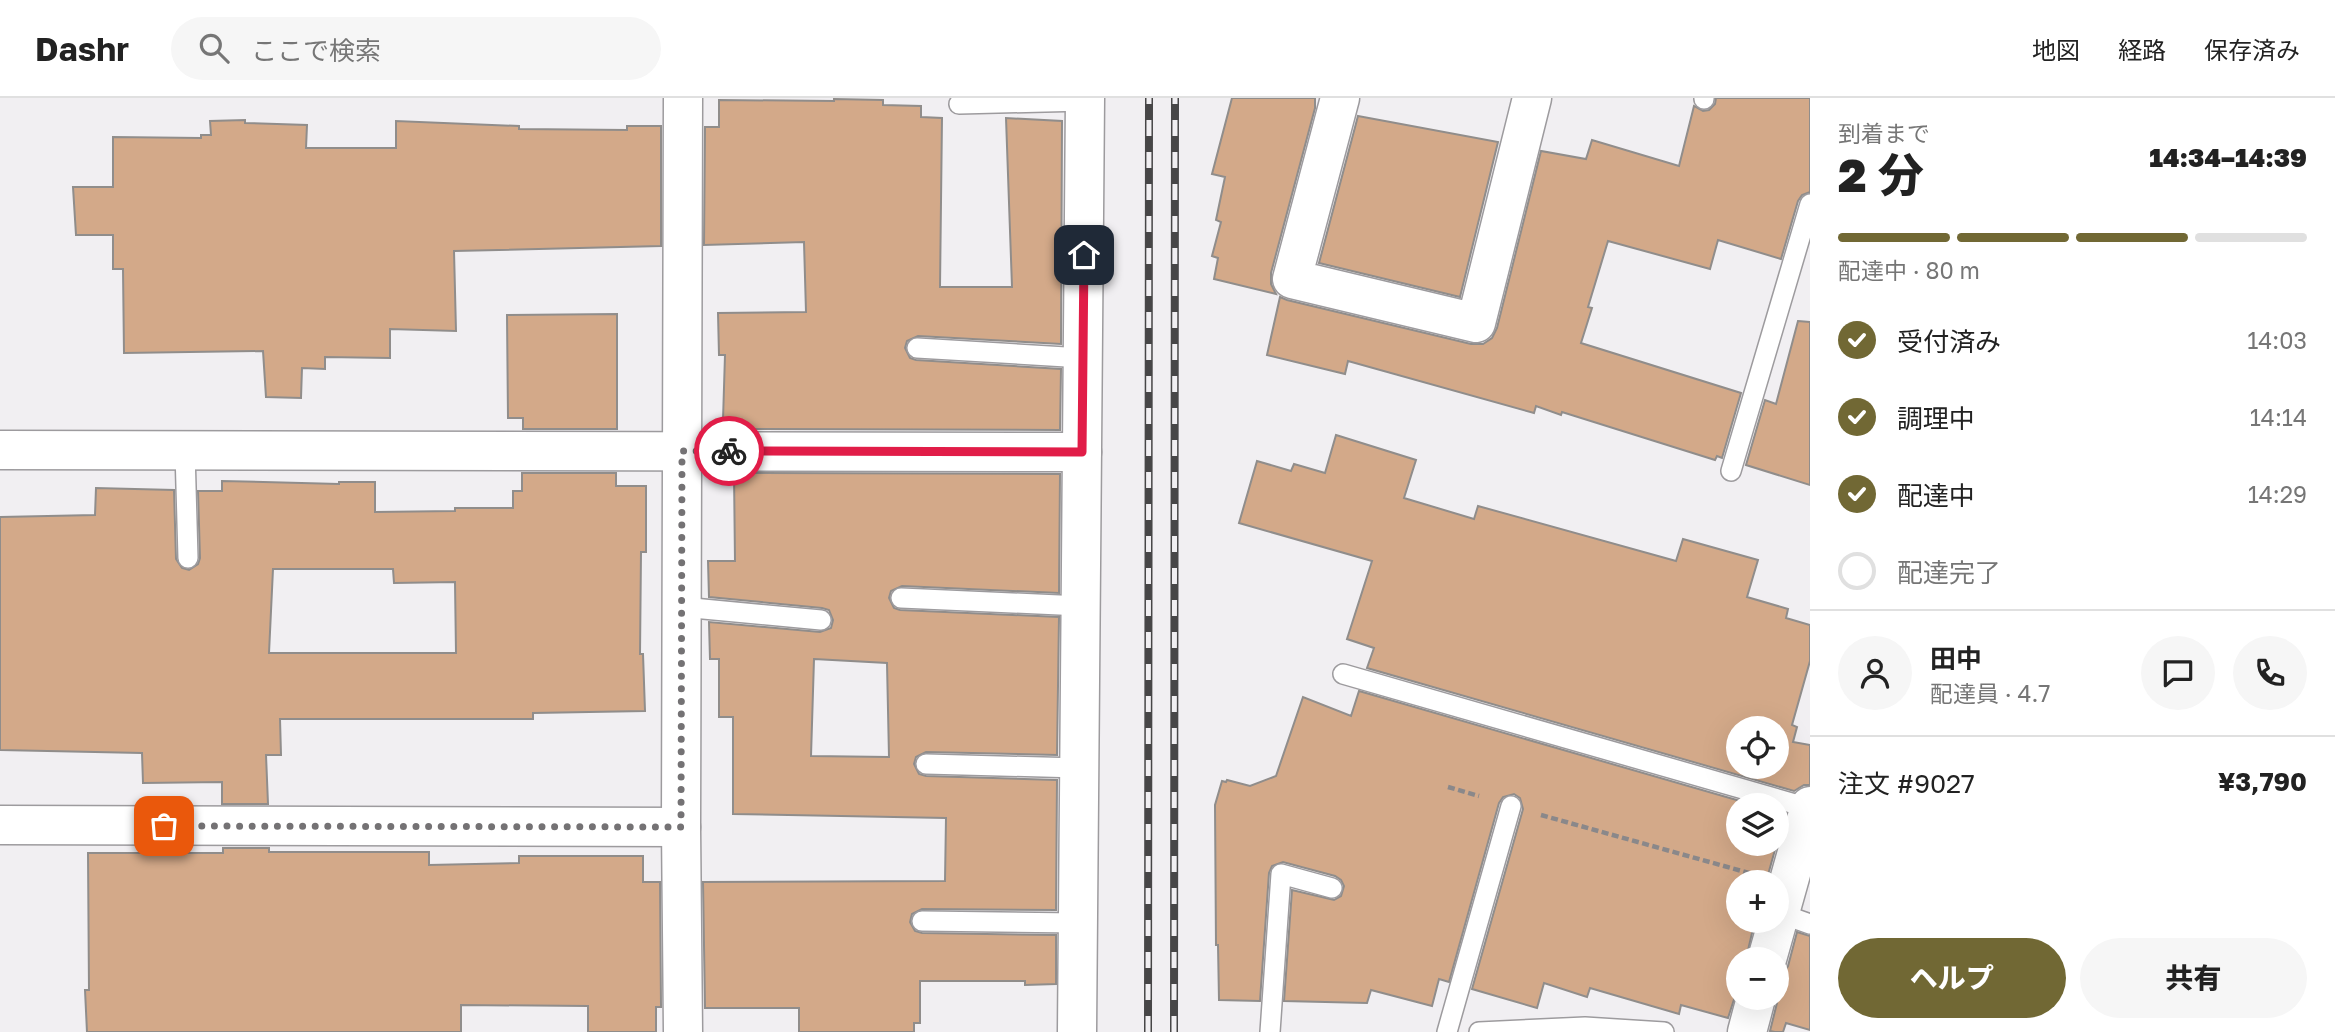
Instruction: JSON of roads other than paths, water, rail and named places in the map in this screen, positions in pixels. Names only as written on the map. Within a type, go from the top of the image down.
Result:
[{"type":"street","points":[[683,98],[683,1032]]},
{"type":"street","points":[[1340,98],[1293,279],[1476,323],[1532,98]]},
{"type":"street","points":[[1077,1032],[1085,100]]},
{"type":"street","points":[[0,450],[1082,452]]},
{"type":"street","points":[[1773,947],[1792,907],[1810,807]]},
{"type":"street","points":[[0,825],[681,827]]},
{"type":"street","points":[[1747,1032],[1753,1010]]},
{"type":"lane","points":[[959,104],[1085,100]]},
{"type":"lane","points":[[1731,471],[1810,204]]},
{"type":"lane","points":[[917,348],[1083,358]]},
{"type":"lane","points":[[185,451],[188,558]]},
{"type":"lane","points":[[901,598],[1081,606]]},
{"type":"lane","points":[[682,607],[821,620]]},
{"type":"lane","points":[[1343,674],[1810,807]]},
{"type":"lane","points":[[926,764],[1079,768]]},
{"type":"lane","points":[[1447,1032],[1511,806]]},
{"type":"lane","points":[[1270,1032],[1281,874],[1332,888]]},
{"type":"lane","points":[[922,921],[1078,923]]},
{"type":"lane","points":[[1479,1032],[1586,1027],[1664,1032]]},
{"type":"railway","points":[[1148,1032],[1149,98]]},
{"type":"railway","points":[[1174,1032],[1175,98]]}]
